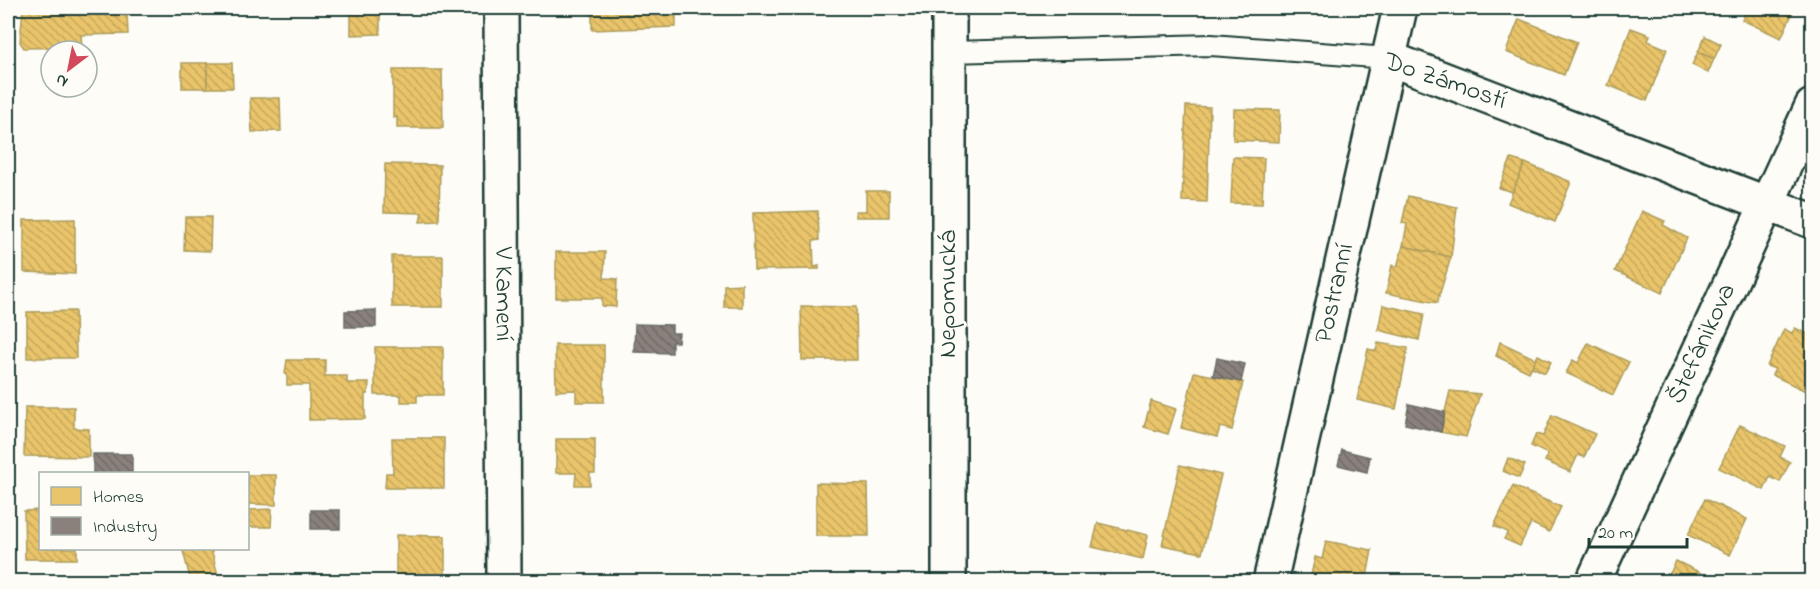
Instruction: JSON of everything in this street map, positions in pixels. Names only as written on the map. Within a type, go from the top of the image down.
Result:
[{"type":"street","name":"V Kamení","points":[[501,8],[504,582]]},
{"type":"street","name":"Nepomucká","points":[[949,8],[949,582]]},
{"type":"street","name":"Postranní","points":[[1270,582],[1400,8]]},
{"type":"street","name":"Do Zámostí","points":[[1388,58],[1812,221]]},
{"type":"street","name":"Štefánikova","points":[[1593,582],[1812,106]]},
{"type":"lane","name":"Do Zámostí","points":[[949,52],[1211,45],[1388,58]]},
{"type":"building: Homes","points":[[23,8],[135,8],[135,13],[127,14],[128,34],[81,35],[81,39],[39,39],[39,48],[24,48],[20,42]]},
{"type":"building: Homes","points":[[351,8],[380,8],[380,34],[351,35]]},
{"type":"building: Homes","points":[[558,8],[676,8],[676,27],[592,30],[592,11],[558,11]]},
{"type":"building: Homes","points":[[1052,8],[1096,8],[1096,13],[1052,13]]},
{"type":"building: Homes","points":[[1748,8],[1795,8],[1781,38],[1742,20]]},
{"type":"building: Homes","points":[[1519,19],[1577,42],[1564,75],[1506,52]]},
{"type":"building: Homes","points":[[1631,28],[1650,35],[1648,41],[1667,49],[1647,101],[1608,85]]},
{"type":"building: Homes","points":[[1705,36],[1721,44],[1714,59],[1698,52]]},
{"type":"building: Homes","points":[[1698,52],[1714,59],[1708,73],[1692,65]]},
{"type":"building: Homes","points":[[182,63],[207,63],[207,88],[182,88]]},
{"type":"building: Homes","points":[[207,63],[232,63],[233,88],[207,88]]},
{"type":"building: Homes","points":[[393,70],[442,70],[443,128],[397,128],[397,117],[393,118]]},
{"type":"building: Homes","points":[[250,98],[280,98],[281,131],[252,132]]},
{"type":"building: Homes","points":[[1186,106],[1210,107],[1207,202],[1182,201]]},
{"type":"building: Homes","points":[[1234,109],[1280,110],[1279,142],[1233,140]]},
{"type":"building: Homes","points":[[1233,157],[1264,158],[1262,204],[1231,203]]},
{"type":"building: Homes","points":[[1511,159],[1525,163],[1513,192],[1499,188]]},
{"type":"building: Homes","points":[[1525,163],[1571,182],[1555,222],[1508,203]]},
{"type":"building: Homes","points":[[385,164],[440,165],[439,221],[420,222],[422,213],[384,212]]},
{"type":"building: Homes","points":[[866,191],[889,191],[889,217],[856,217],[856,211],[866,211]]},
{"type":"building: Homes","points":[[1408,196],[1457,207],[1451,257],[1403,246],[1407,224],[1402,223]]},
{"type":"building: Homes","points":[[818,211],[819,240],[813,241],[814,267],[819,266],[819,269],[754,270],[753,213]]},
{"type":"building: Homes","points":[[1642,211],[1665,221],[1663,225],[1687,238],[1662,293],[1615,271]]},
{"type":"building: Homes","points":[[185,217],[211,217],[210,251],[184,250]]},
{"type":"building: Homes","points":[[75,219],[75,274],[24,272],[24,220]]},
{"type":"building: Homes","points":[[1403,246],[1451,257],[1437,303],[1386,293],[1392,265],[1397,267]]},
{"type":"building: Homes","points":[[556,252],[605,252],[604,278],[617,279],[616,307],[602,306],[602,298],[556,298]]},
{"type":"building: Homes","points":[[392,256],[443,256],[443,307],[392,307]]},
{"type":"building: Homes","points":[[742,284],[742,307],[724,307],[724,285]]},
{"type":"building: Homes","points":[[1383,305],[1424,314],[1419,340],[1378,330]]},
{"type":"building: Homes","points":[[801,306],[856,307],[857,360],[802,360]]},
{"type":"building: Homes","points":[[75,311],[76,358],[27,358],[27,312]]},
{"type":"building: Homes","points":[[1795,328],[1812,336],[1812,394],[1772,375],[1775,369],[1767,366],[1784,329],[1792,333]]},
{"type":"building: Homes","points":[[1500,342],[1536,359],[1529,372],[1496,356]]},
{"type":"building: Homes","points":[[1378,343],[1408,348],[1396,409],[1357,400],[1368,349],[1376,351]]},
{"type":"building: Homes","points":[[1588,343],[1629,362],[1613,395],[1566,373],[1573,360],[1578,363]]},
{"type":"building: Homes","points":[[555,345],[604,345],[604,402],[576,402],[576,390],[556,391]]},
{"type":"building: Homes","points":[[375,347],[443,347],[443,395],[417,395],[417,402],[401,402],[401,395],[375,395]]},
{"type":"building: Homes","points":[[1538,355],[1551,362],[1545,373],[1532,367]]},
{"type":"building: Homes","points":[[287,360],[325,360],[325,376],[347,376],[347,383],[369,383],[368,394],[365,394],[365,419],[309,420],[309,385],[287,385],[287,374],[285,374]]},
{"type":"building: Homes","points":[[1194,372],[1243,382],[1232,430],[1220,427],[1217,437],[1181,428]]},
{"type":"building: Homes","points":[[1450,391],[1480,394],[1466,437],[1440,432]]},
{"type":"building: Homes","points":[[1151,401],[1176,409],[1168,434],[1144,427]]},
{"type":"building: Homes","points":[[25,407],[74,407],[74,428],[89,429],[89,457],[24,456]]},
{"type":"building: Homes","points":[[1552,415],[1595,434],[1584,457],[1578,455],[1570,472],[1545,461],[1548,454],[1531,446],[1536,434],[1543,436]]},
{"type":"building: Homes","points":[[1740,425],[1785,446],[1780,457],[1790,462],[1780,482],[1770,477],[1764,490],[1719,468]]},
{"type":"building: Homes","points":[[392,438],[444,438],[444,488],[385,488],[386,473],[393,473]]},
{"type":"building: Homes","points":[[556,439],[595,439],[595,473],[590,473],[590,485],[575,485],[576,473],[556,473]]},
{"type":"building: Homes","points":[[1508,458],[1525,465],[1519,478],[1503,471]]},
{"type":"building: Homes","points":[[1180,465],[1221,475],[1202,553],[1162,545]]},
{"type":"building: Homes","points":[[249,475],[276,475],[276,505],[249,504]]},
{"type":"building: Homes","points":[[816,483],[868,484],[869,536],[816,536]]},
{"type":"building: Homes","points":[[1513,486],[1561,507],[1549,532],[1531,523],[1520,546],[1504,539],[1508,532],[1494,526]]},
{"type":"building: Homes","points":[[1705,499],[1747,519],[1730,555],[1688,535]]},
{"type":"building: Homes","points":[[272,509],[271,527],[249,527],[249,510]]},
{"type":"building: Homes","points":[[39,510],[39,550],[77,550],[77,559],[25,559],[24,511]]},
{"type":"building: Homes","points":[[1098,523],[1148,535],[1143,559],[1092,547]]},
{"type":"building: Homes","points":[[396,535],[445,536],[445,582],[396,581]]},
{"type":"building: Homes","points":[[1326,541],[1372,550],[1366,582],[1310,580],[1315,557],[1322,559]]},
{"type":"building: Homes","points":[[212,550],[219,579],[191,582],[183,551]]},
{"type":"building: Homes","points":[[1676,561],[1714,579],[1717,582],[1666,582]]},
{"type":"building: Industry","points":[[376,310],[376,327],[345,327],[345,311]]},
{"type":"building: Industry","points":[[635,324],[672,325],[672,333],[679,333],[678,342],[672,342],[672,353],[634,352]]},
{"type":"building: Industry","points":[[1217,358],[1245,364],[1241,382],[1213,376]]},
{"type":"building: Industry","points":[[1409,404],[1445,412],[1441,432],[1405,424]]},
{"type":"building: Industry","points":[[1342,450],[1370,457],[1367,472],[1338,465]]},
{"type":"building: Industry","points":[[93,454],[132,454],[132,472],[93,472]]},
{"type":"building: Industry","points":[[311,510],[340,510],[340,529],[311,529]]}]
